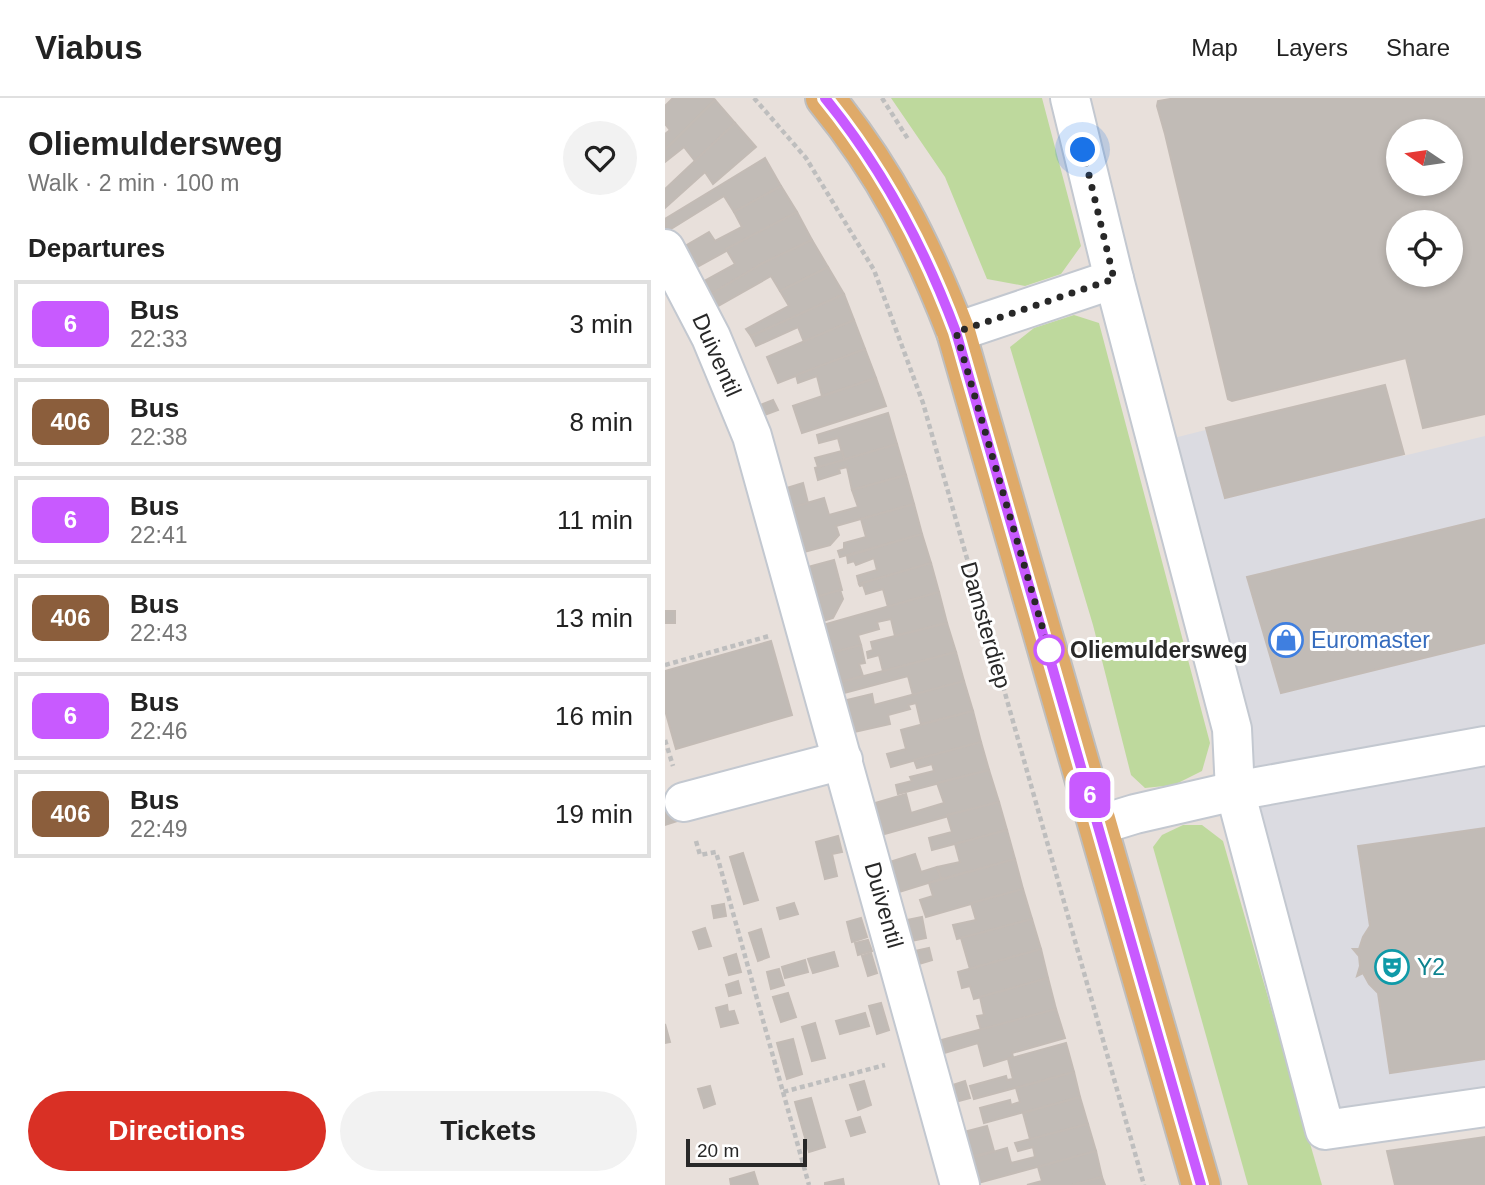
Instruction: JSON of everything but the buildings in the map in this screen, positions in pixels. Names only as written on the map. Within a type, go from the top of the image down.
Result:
[{"type":"main road","points":[[825,98],[880,173],[910,224],[935,276],[956,332],[1201,1185]]},
{"type":"street","points":[[1070,98],[1114,279],[1231,729],[1235,791],[1325,1130],[1485,1107]]},
{"type":"street","name":"Duiventil","points":[[665,249],[675,292],[711,337],[752,436],[960,1185]]},
{"type":"street","points":[[956,332],[1114,279]]},
{"type":"street","points":[[1099,825],[1235,791],[1485,747]]},
{"type":"street","points":[[684,802],[843,760]]},
{"type":"path","name":"Damsterdiep","points":[[754,98],[806,158],[874,270],[923,403],[1144,1185]]},
{"type":"path","points":[[665,665],[806,626]]},
{"type":"path","points":[[665,740],[700,855],[716,852],[809,1185]]},
{"type":"path","points":[[783,1092],[925,1055]]},
{"type":"shaded area","points":[[1383,385],[1403,456],[1485,436],[1485,1092],[1331,1113],[1162,441]]},
{"type":"green space","points":[[891,98],[1042,98],[1081,246],[1061,274],[1025,286],[987,279],[945,177]]},
{"type":"green space","points":[[1074,315],[1099,323],[1210,743],[1202,771],[1174,785],[1145,788],[1131,775],[1093,625],[1010,347],[1034,328]]},
{"type":"green space","points":[[1183,825],[1202,825],[1223,841],[1322,1185],[1248,1185],[1153,847],[1162,835]]},
{"type":"bus line","name":"6","points":[[825,98],[880,173],[910,224],[935,276],[956,332],[1201,1185]]},
{"type":"place","name":"Euromaster","points":[[1286,640]]},
{"type":"place","name":"Oliemuldersweg","points":[[1049,650]]},
{"type":"place","name":"Y2","points":[[1392,967]]},
{"type":"route","points":[[1049,650],[956,332],[1114,279],[1083,150]]}]
